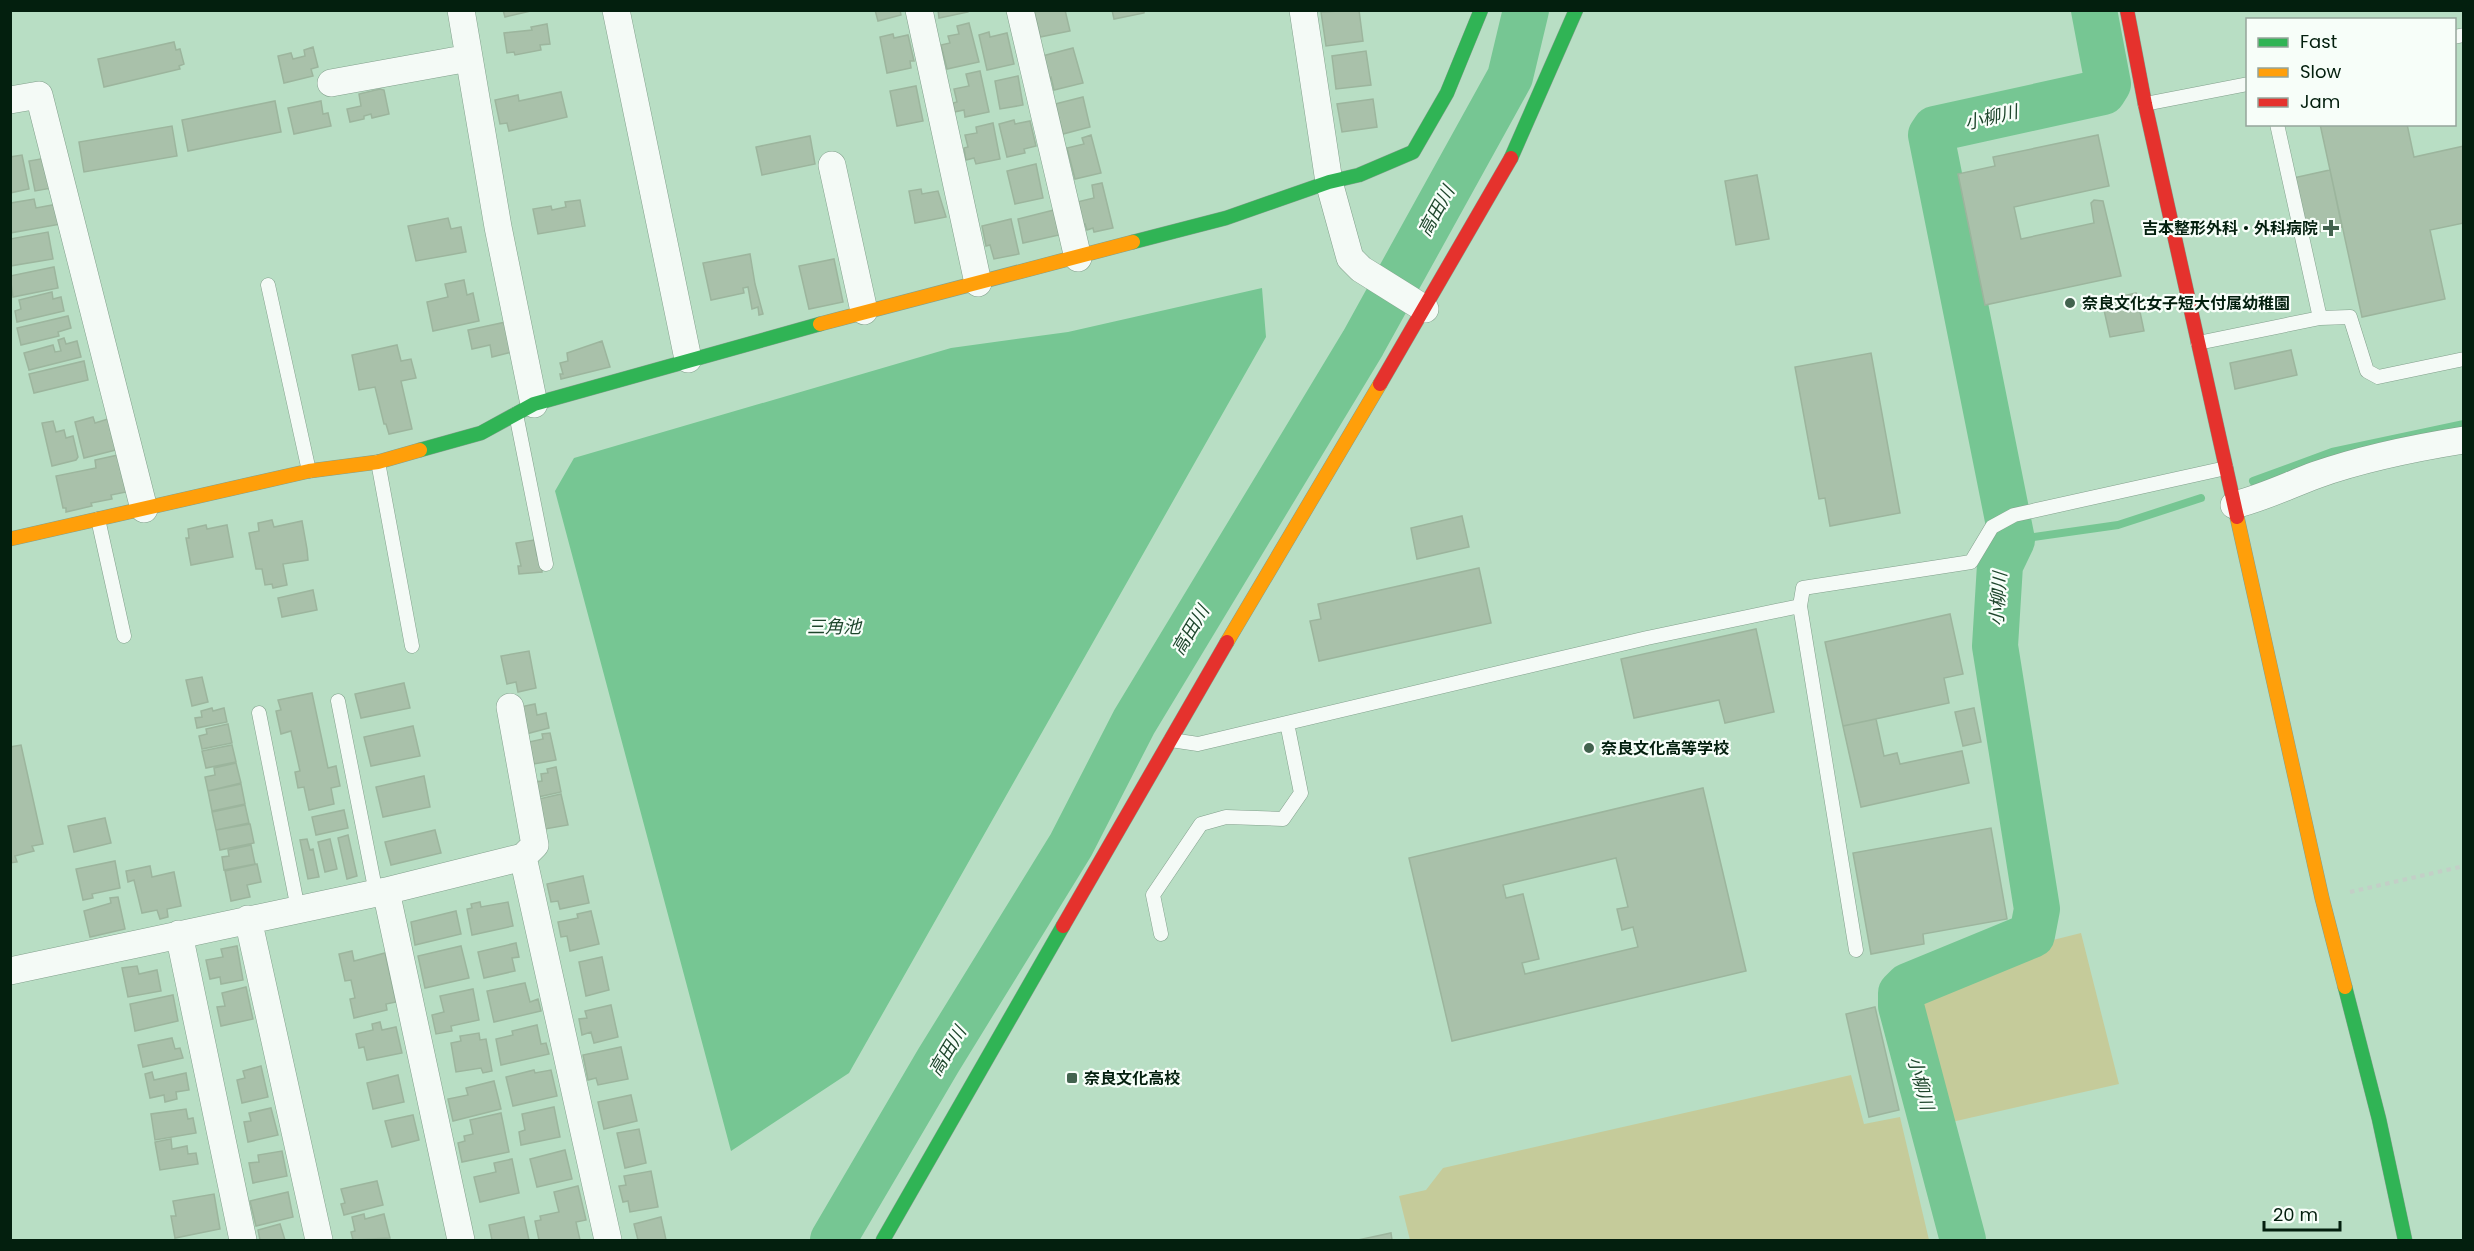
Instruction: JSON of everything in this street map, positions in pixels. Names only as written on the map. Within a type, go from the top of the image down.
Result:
[{"type":"street","points":[[462,10],[525,409]]},
{"type":"street","points":[[616,10],[688,359]]},
{"type":"street","points":[[919,10],[978,283]]},
{"type":"street","points":[[1020,10],[1078,258]]},
{"type":"street","points":[[1303,10],[1329,183],[1350,258],[1361,269],[1418,304]]},
{"type":"street","points":[[10,539],[309,471],[378,462],[481,433],[525,409],[688,359],[864,311],[1078,258],[1226,218],[1359,175],[1413,152],[1447,93],[1481,10]]},
{"type":"street","points":[[883,1240],[1418,304],[1519,144],[1576,10]]},
{"type":"street","points":[[2127,10],[2145,104],[2322,898],[2379,1119],[2405,1240]]},
{"type":"street","points":[[331,83],[469,58]]},
{"type":"street","points":[[10,100],[39,94],[144,509]]},
{"type":"street","points":[[832,165],[864,311]]},
{"type":"street","points":[[2234,504],[2255,500],[2317,475],[2408,449],[2463,440]]},
{"type":"street","points":[[10,971],[381,892],[523,857],[535,845],[510,707]]},
{"type":"street","points":[[523,857],[608,1240]]},
{"type":"street","points":[[381,892],[461,1240]]},
{"type":"street","points":[[248,919],[319,1240]]},
{"type":"street","points":[[179,934],[243,1240]]},
{"type":"lane","points":[[2145,104],[2246,84]]},
{"type":"lane","points":[[2277,126],[2320,318]]},
{"type":"lane","points":[[268,285],[309,471]]},
{"type":"lane","points":[[2198,343],[2320,318],[2350,316],[2367,371],[2378,377],[2463,359]]},
{"type":"lane","points":[[525,409],[546,564]]},
{"type":"lane","points":[[378,462],[412,646]]},
{"type":"lane","points":[[1856,950],[1800,606],[1803,588],[1971,562],[1992,527],[2014,514],[2226,468]]},
{"type":"lane","points":[[98,519],[124,636]]},
{"type":"lane","points":[[1169,740],[1198,744],[1647,638],[1800,606]]},
{"type":"lane","points":[[338,701],[381,892]]},
{"type":"lane","points":[[259,712],[298,909]]},
{"type":"lane","points":[[1161,934],[1153,895],[1201,824],[1226,817],[1283,819],[1301,793],[1287,723]]},
{"type":"path","points":[[2322,898],[2463,866]]},
{"type":"shaded area","points":[[2081,933],[2119,1084],[1943,1124],[1908,999],[1918,990],[2033,945]]},
{"type":"shaded area","points":[[1851,1075],[1864,1124],[1900,1117],[1929,1240],[1410,1240],[1399,1196],[1426,1190],[1443,1168]]},
{"type":"water","name":"三角池","points":[[1262,288],[1266,337],[849,1073],[731,1151],[555,491],[574,458],[951,348],[1068,332]]},
{"type":"building","points":[[503,10],[535,10],[505,17]]},
{"type":"building","points":[[875,10],[900,10],[901,15],[878,21]]},
{"type":"building","points":[[938,10],[968,10],[968,12],[939,18]]},
{"type":"building","points":[[1034,10],[1065,10],[1070,31],[1040,37]]},
{"type":"building","points":[[1112,10],[1144,10],[1144,13],[1114,19]]},
{"type":"building","points":[[1359,10],[1363,41],[1326,46],[1321,12]]},
{"type":"building","points":[[969,23],[979,62],[947,69],[941,45],[950,43],[948,36],[959,34],[957,26]]},
{"type":"building","points":[[547,24],[550,44],[540,45],[541,50],[515,55],[514,52],[507,53],[504,33],[532,30],[531,27]]},
{"type":"building","points":[[989,32],[990,37],[1007,33],[1014,64],[987,70],[979,35]]},
{"type":"building","points":[[893,34],[894,38],[908,35],[914,61],[910,61],[911,68],[887,73],[880,37]]},
{"type":"building","points":[[174,42],[176,50],[180,49],[184,64],[179,66],[180,69],[104,87],[98,59]]},
{"type":"building","points":[[313,47],[318,67],[311,69],[313,76],[284,83],[278,56],[291,53],[293,59],[305,56],[304,50]]},
{"type":"building","points":[[1073,48],[1083,83],[1054,90],[1042,56]]},
{"type":"building","points":[[1366,51],[1371,85],[1336,89],[1332,56]]},
{"type":"building","points":[[980,71],[989,112],[965,117],[964,110],[954,112],[953,103],[957,102],[954,89],[969,86],[966,74]]},
{"type":"building","points":[[1018,76],[1023,105],[1000,109],[995,81]]},
{"type":"building","points":[[916,86],[923,121],[897,126],[890,91]]},
{"type":"building","points":[[384,90],[389,114],[372,118],[371,114],[364,116],[364,119],[350,122],[347,109],[361,106],[359,94]]},
{"type":"building","points":[[561,92],[567,117],[509,131],[507,123],[500,124],[495,100],[518,95],[519,101]]},
{"type":"building","points":[[1083,97],[1090,127],[1063,134],[1055,104]]},
{"type":"building","points":[[1373,99],[1377,127],[1342,132],[1337,104]]},
{"type":"building","points":[[275,101],[281,132],[188,151],[182,120]]},
{"type":"building","points":[[321,101],[323,114],[328,113],[331,126],[294,134],[288,108]]},
{"type":"building","points":[[1014,120],[1015,124],[1030,121],[1036,146],[1024,149],[1025,153],[1007,157],[999,124]]},
{"type":"building","points":[[993,123],[1000,159],[976,164],[974,158],[966,160],[964,148],[968,147],[965,135],[977,133],[976,127]]},
{"type":"building","points":[[172,126],[177,156],[84,172],[79,142]]},
{"type":"building","points":[[2320,126],[2407,126],[2414,157],[2464,146],[2464,223],[2430,230],[2445,299],[2362,317]]},
{"type":"building","points":[[1091,135],[1101,173],[1075,179],[1067,148],[1084,144],[1082,138]]},
{"type":"building","points":[[2098,135],[2109,186],[2014,207],[2021,239],[2094,223],[2091,203],[2094,200],[2103,201],[2121,276],[1985,305],[1958,174],[1995,166],[1993,157]]},
{"type":"building","points":[[810,136],[815,164],[762,175],[756,147]]},
{"type":"building","points":[[22,155],[29,189],[10,193],[10,157]]},
{"type":"building","points":[[46,158],[52,188],[35,191],[29,161]]},
{"type":"building","points":[[1036,164],[1043,198],[1015,204],[1007,171]]},
{"type":"building","points":[[2330,170],[2342,227],[2305,235],[2293,178]]},
{"type":"building","points":[[1757,175],[1769,239],[1736,245],[1725,181]]},
{"type":"building","points":[[1102,183],[1113,228],[1094,232],[1093,228],[1087,230],[1085,224],[1082,225],[1077,202],[1094,198],[1092,185]]},
{"type":"building","points":[[921,189],[922,194],[938,191],[946,217],[915,223],[909,191]]},
{"type":"building","points":[[34,199],[36,208],[58,204],[61,224],[10,233],[11,203]]},
{"type":"building","points":[[580,200],[585,226],[538,234],[533,209],[551,206],[552,210],[566,207],[565,202]]},
{"type":"building","points":[[1054,210],[1059,235],[1023,243],[1018,219]]},
{"type":"building","points":[[448,218],[451,229],[461,227],[466,252],[416,261],[408,226]]},
{"type":"building","points":[[1011,219],[1019,254],[994,259],[990,245],[986,246],[982,226]]},
{"type":"building","points":[[48,232],[53,259],[10,266],[10,239]]},
{"type":"building","points":[[750,254],[763,314],[759,315],[758,307],[752,309],[748,287],[743,288],[744,293],[711,300],[703,263]]},
{"type":"building","points":[[834,259],[843,302],[809,309],[799,266]]},
{"type":"building","points":[[54,267],[58,288],[13,297],[10,276]]},
{"type":"building","points":[[464,280],[467,295],[473,293],[479,321],[433,331],[427,302],[448,297],[445,284]]},
{"type":"building","points":[[52,292],[53,299],[61,297],[64,311],[17,322],[15,311],[21,309],[19,300]]},
{"type":"building","points":[[2136,293],[2144,331],[2110,337],[2102,301]]},
{"type":"building","points":[[68,316],[71,328],[58,332],[59,336],[21,345],[17,328]]},
{"type":"building","points":[[506,322],[512,352],[492,357],[490,345],[472,349],[468,330]]},
{"type":"building","points":[[64,338],[66,344],[77,341],[81,357],[29,370],[24,353],[53,345],[55,352],[61,351],[58,340]]},
{"type":"building","points":[[602,341],[610,367],[561,379],[560,374],[563,374],[560,363],[568,361],[567,353]]},
{"type":"building","points":[[397,345],[401,361],[411,359],[416,378],[401,381],[412,429],[389,434],[384,424],[375,387],[359,390],[352,355]]},
{"type":"building","points":[[2291,350],[2297,375],[2235,389],[2230,363]]},
{"type":"building","points":[[1871,353],[1900,513],[1830,526],[1825,498],[1819,499],[1795,367]]},
{"type":"building","points":[[84,361],[88,380],[34,393],[29,374]]},
{"type":"building","points":[[93,417],[95,423],[108,419],[116,450],[84,458],[75,422]]},
{"type":"building","points":[[53,421],[56,432],[64,430],[66,438],[73,436],[78,457],[76,460],[52,466],[42,423]]},
{"type":"building","points":[[118,455],[126,492],[111,495],[112,499],[91,503],[92,506],[66,512],[66,508],[63,508],[56,476],[96,468],[95,460]]},
{"type":"building","points":[[1462,516],[1469,547],[1417,559],[1411,528]]},
{"type":"building","points":[[272,520],[274,527],[302,521],[308,560],[283,564],[287,585],[273,588],[272,584],[265,585],[262,569],[256,569],[249,533],[259,531],[258,523]]},
{"type":"building","points":[[206,525],[207,529],[227,525],[233,557],[191,565],[186,538],[189,538],[188,529]]},
{"type":"building","points":[[534,540],[537,556],[542,556],[542,572],[519,574],[518,566],[521,566],[516,543]]},
{"type":"building","points":[[1479,568],[1491,623],[1319,661],[1310,621],[1321,619],[1318,604]]},
{"type":"building","points":[[313,590],[317,610],[282,617],[278,598]]},
{"type":"building","points":[[1950,614],[1963,674],[1944,678],[1949,703],[1843,726],[1825,642]]},
{"type":"building","points":[[1756,629],[1774,712],[1725,723],[1719,700],[1634,718],[1621,659]]},
{"type":"building","points":[[529,651],[536,688],[518,692],[516,682],[507,684],[501,656]]},
{"type":"building","points":[[202,677],[208,702],[192,706],[186,680]]},
{"type":"building","points":[[404,683],[410,708],[361,718],[355,694]]},
{"type":"building","points":[[312,693],[328,768],[336,766],[340,786],[331,788],[334,804],[309,810],[304,787],[298,788],[295,772],[300,771],[291,731],[281,734],[276,711],[281,710],[278,700]]},
{"type":"building","points":[[535,704],[537,715],[546,713],[549,728],[526,734],[520,707]]},
{"type":"building","points":[[212,708],[213,711],[224,708],[227,722],[197,728],[195,718],[202,717],[201,711]]},
{"type":"building","points":[[1974,708],[1981,742],[1963,746],[1955,712]]},
{"type":"building","points":[[1876,719],[1884,756],[1897,753],[1900,764],[1962,751],[1969,783],[1861,807],[1843,726]]},
{"type":"building","points":[[228,724],[232,743],[202,749],[199,736],[207,734],[206,729]]},
{"type":"building","points":[[413,726],[420,756],[371,766],[364,737]]},
{"type":"building","points":[[550,733],[556,760],[534,764],[529,742],[543,739],[542,734]]},
{"type":"building","points":[[21,745],[43,844],[32,846],[34,851],[15,856],[17,862],[10,863],[10,747]]},
{"type":"building","points":[[232,745],[236,762],[206,768],[202,751]]},
{"type":"building","points":[[236,763],[241,783],[208,791],[205,777],[215,775],[214,768]]},
{"type":"building","points":[[556,767],[561,792],[538,797],[535,782],[542,781],[541,774],[548,773],[547,769]]},
{"type":"building","points":[[424,776],[430,807],[383,817],[376,787]]},
{"type":"building","points":[[241,784],[245,804],[212,811],[208,791]]},
{"type":"building","points":[[1703,788],[1746,971],[1452,1041],[1409,858]],"holes":[[[1616,858],[1628,907],[1617,909],[1622,930],[1633,927],[1638,947],[1525,974],[1522,963],[1539,959],[1523,894],[1506,898],[1503,885]]]},
{"type":"building","points":[[561,794],[568,825],[545,829],[539,799]]},
{"type":"building","points":[[245,805],[249,823],[216,830],[212,812]]},
{"type":"building","points":[[344,810],[348,828],[316,835],[312,817]]},
{"type":"building","points":[[105,818],[111,843],[74,852],[68,826]]},
{"type":"building","points":[[250,824],[254,843],[220,850],[216,830]]},
{"type":"building","points":[[1991,828],[2007,919],[1923,934],[1924,944],[1871,954],[1853,853]]},
{"type":"building","points":[[435,830],[441,853],[391,865],[385,842]]},
{"type":"building","points":[[348,835],[357,876],[347,879],[338,838]]},
{"type":"building","points":[[307,839],[310,850],[313,849],[319,877],[308,879],[300,840]]},
{"type":"building","points":[[330,839],[337,869],[325,872],[318,842]]},
{"type":"building","points":[[251,845],[255,864],[224,870],[222,857],[229,856],[228,850]]},
{"type":"building","points":[[115,861],[120,888],[92,894],[93,898],[83,900],[76,869]]},
{"type":"building","points":[[257,864],[261,882],[247,885],[250,897],[231,901],[225,871]]},
{"type":"building","points":[[150,866],[152,877],[174,872],[181,906],[167,909],[168,917],[160,919],[157,910],[142,913],[134,880],[128,882],[126,871]]},
{"type":"building","points":[[583,876],[589,903],[560,909],[558,901],[551,902],[547,884]]},
{"type":"building","points":[[118,897],[125,929],[90,937],[84,911],[111,903],[110,898]]},
{"type":"building","points":[[480,902],[481,907],[508,902],[513,926],[472,935],[467,909],[472,908],[471,904]]},
{"type":"building","points":[[456,911],[461,934],[415,945],[411,922]]},
{"type":"building","points":[[591,911],[599,944],[570,951],[567,936],[561,937],[558,922],[578,918],[577,914]]},
{"type":"building","points":[[516,943],[519,957],[512,958],[515,971],[484,978],[478,952]]},
{"type":"building","points":[[237,946],[243,980],[221,984],[220,977],[210,979],[206,960],[223,957],[221,949]]},
{"type":"building","points":[[461,946],[469,978],[425,988],[418,956]]},
{"type":"building","points":[[352,951],[354,961],[385,953],[396,1002],[386,1004],[387,1010],[354,1018],[350,999],[355,998],[351,980],[345,981],[339,954]]},
{"type":"building","points":[[602,957],[609,990],[586,996],[579,962]]},
{"type":"building","points":[[137,966],[139,974],[157,970],[161,991],[128,997],[122,968]]},
{"type":"building","points":[[525,983],[530,1002],[538,999],[541,1011],[494,1022],[487,991]]},
{"type":"building","points":[[246,987],[253,1019],[221,1026],[217,1007],[225,1006],[222,993]]},
{"type":"building","points":[[473,989],[479,1020],[451,1026],[452,1031],[436,1034],[432,1015],[444,1012],[440,996]]},
{"type":"building","points":[[173,995],[178,1021],[135,1031],[130,1004]]},
{"type":"building","points":[[611,1005],[618,1037],[594,1043],[591,1032],[582,1035],[579,1019],[587,1018],[585,1011]]},
{"type":"building","points":[[1875,1007],[1899,1110],[1869,1117],[1846,1014]]},
{"type":"building","points":[[380,1022],[382,1030],[396,1027],[402,1053],[367,1060],[364,1047],[359,1048],[356,1034],[373,1030],[372,1024]]},
{"type":"building","points":[[537,1025],[541,1044],[546,1043],[549,1054],[501,1065],[496,1039],[513,1035],[512,1031]]},
{"type":"building","points":[[479,1033],[480,1040],[486,1039],[492,1071],[483,1073],[481,1068],[456,1072],[451,1043],[461,1041],[460,1036]]},
{"type":"building","points":[[172,1038],[175,1049],[180,1048],[183,1058],[143,1067],[138,1045]]},
{"type":"building","points":[[621,1047],[628,1079],[598,1085],[596,1078],[588,1080],[583,1055]]},
{"type":"building","points":[[261,1066],[268,1097],[242,1103],[237,1080],[245,1078],[243,1071]]},
{"type":"building","points":[[534,1070],[535,1073],[551,1070],[557,1096],[513,1106],[506,1077]]},
{"type":"building","points":[[152,1072],[154,1080],[186,1073],[189,1090],[176,1092],[177,1099],[165,1102],[164,1095],[150,1098],[145,1074]]},
{"type":"building","points":[[398,1075],[404,1102],[373,1109],[367,1083]]},
{"type":"building","points":[[494,1081],[501,1109],[453,1121],[448,1099],[468,1095],[466,1088]]},
{"type":"building","points":[[631,1095],[637,1121],[604,1129],[598,1102]]},
{"type":"building","points":[[554,1107],[560,1137],[521,1145],[519,1132],[525,1130],[522,1114]]},
{"type":"building","points":[[271,1108],[278,1135],[248,1142],[244,1122],[251,1121],[249,1113]]},
{"type":"building","points":[[186,1109],[188,1119],[193,1118],[196,1133],[155,1140],[151,1114]]},
{"type":"building","points":[[501,1113],[509,1152],[462,1162],[458,1143],[465,1141],[464,1136],[473,1134],[470,1120]]},
{"type":"building","points":[[413,1115],[419,1140],[392,1147],[385,1121]]},
{"type":"building","points":[[639,1129],[646,1163],[625,1168],[617,1133]]},
{"type":"building","points":[[171,1139],[172,1149],[187,1146],[188,1154],[196,1153],[198,1164],[160,1170],[155,1142]]},
{"type":"building","points":[[565,1150],[572,1179],[537,1187],[530,1159]]},
{"type":"building","points":[[282,1151],[287,1176],[253,1183],[249,1163],[259,1162],[258,1155]]},
{"type":"building","points":[[512,1159],[519,1193],[480,1202],[474,1177],[496,1172],[494,1163]]},
{"type":"building","points":[[651,1171],[658,1207],[630,1212],[628,1201],[623,1202],[619,1186],[626,1185],[624,1176]]},
{"type":"building","points":[[377,1181],[383,1205],[344,1215],[341,1204],[345,1203],[341,1189]]},
{"type":"building","points":[[578,1186],[586,1220],[576,1222],[580,1240],[539,1240],[535,1221],[541,1220],[540,1216],[559,1212],[554,1192]]},
{"type":"building","points":[[288,1192],[293,1217],[256,1226],[250,1201]]},
{"type":"building","points":[[214,1194],[220,1229],[175,1238],[171,1216],[176,1216],[173,1201]]},
{"type":"building","points":[[364,1214],[365,1219],[384,1214],[390,1238],[353,1240],[351,1232],[355,1231],[352,1217]]},
{"type":"building","points":[[524,1217],[529,1240],[492,1240],[489,1225]]},
{"type":"building","points":[[661,1217],[666,1240],[638,1240],[634,1224]]},
{"type":"building","points":[[280,1224],[285,1240],[260,1240],[258,1230]]},
{"type":"building","points":[[1391,1233],[1392,1240],[1358,1240]]},
{"type":"waterway","name":"高田川","points":[[833,1240],[938,1061],[1071,845],[1134,722],[1363,343],[1510,77],[1526,10]]},
{"type":"waterway","name":"小柳川","points":[[1963,1240],[1901,1006],[1901,993],[1908,986],[2032,935],[2037,909],[1995,646],[2000,565],[2012,540],[1931,135],[1935,129],[2103,92],[2108,84],[2094,10]]},
{"type":"waterway","points":[[2253,481],[2332,452],[2464,424]]},
{"type":"waterway","points":[[2012,540],[2118,525],[2201,498]]},
{"type":"traffic: fast","points":[[1133,242],[1226,218],[1329,182],[1359,175],[1413,152],[1447,93],[1481,10]]},
{"type":"traffic: fast","points":[[1511,158],[1576,10]]},
{"type":"traffic: fast","points":[[420,450],[481,433],[534,404],[820,324]]},
{"type":"traffic: fast","points":[[883,1240],[1063,926]]},
{"type":"traffic: fast","points":[[2345,987],[2379,1119],[2405,1240]]},
{"type":"traffic: slow","points":[[820,324],[1133,242]]},
{"type":"traffic: slow","points":[[1227,642],[1380,384]]},
{"type":"traffic: slow","points":[[10,539],[309,471],[378,462],[420,450]]},
{"type":"traffic: slow","points":[[2237,517],[2322,898],[2345,987]]},
{"type":"traffic: jam","points":[[2127,10],[2145,104],[2237,517]]},
{"type":"traffic: jam","points":[[1380,384],[1511,158]]},
{"type":"traffic: jam","points":[[1063,926],[1227,642]]},
{"type":"place","name":"吉本整形外科・外科病院","points":[[2331,228]]},
{"type":"place","name":"奈良文化女子短大付属幼稚園","points":[[2070,303]]},
{"type":"place","name":"奈良文化高等学校","points":[[1589,748]]},
{"type":"place","name":"奈良文化高校","points":[[1072,1078]]}]
